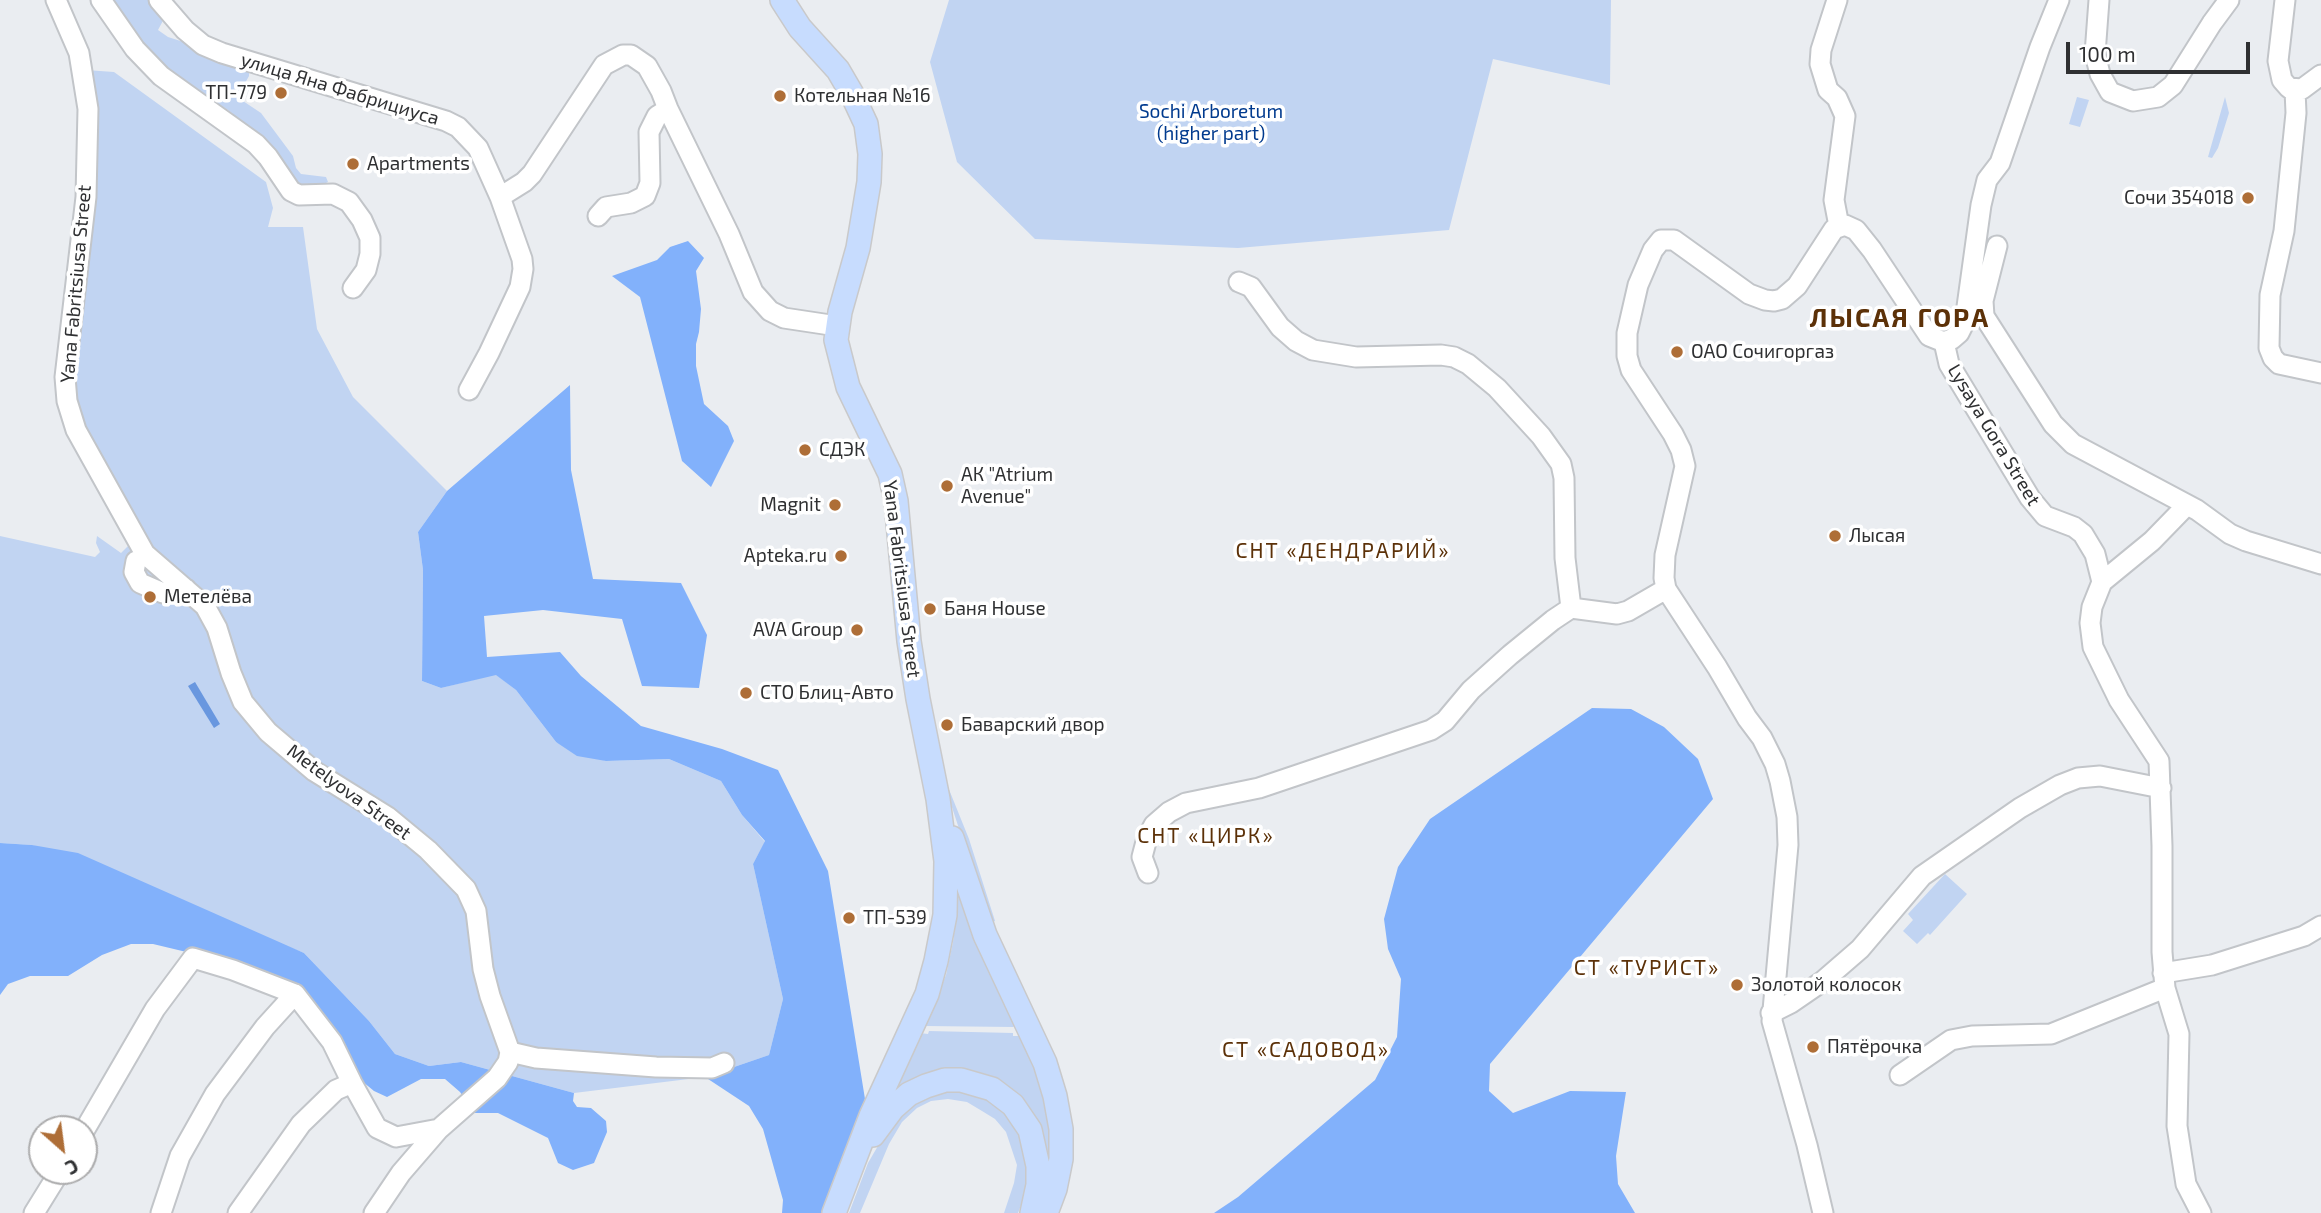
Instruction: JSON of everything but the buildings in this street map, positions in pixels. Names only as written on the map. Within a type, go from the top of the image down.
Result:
[{"type":"main road","name":"Yana Fabritsiusa Street","points":[[782,0],[800,28],[838,70],[866,124],[870,154],[869,183],[858,248],[837,326],[838,352],[848,387],[890,474],[896,501],[911,654],[938,799],[946,861],[944,915],[927,994],[871,1116],[834,1213]]},
{"type":"main road","name":"Yana Fabritsiusa Street","points":[[938,799],[985,935],[1045,1063],[1055,1096],[1061,1129],[1061,1159],[1055,1189],[1046,1213]]},
{"type":"main road","points":[[850,1169],[893,1108],[909,1094],[945,1080],[977,1083],[992,1089],[1013,1105],[1030,1130],[1038,1166],[1038,1185],[1032,1213]]},
{"type":"street","name":"Yana Fabritsiusa Street","points":[[56,0],[79,53],[88,109],[86,197],[65,377],[67,401],[76,430],[140,557]]},
{"type":"street","points":[[101,0],[135,50],[161,76],[256,145],[268,157],[291,191],[299,195],[333,194],[349,202],[362,220],[369,238],[370,254],[366,270],[353,288]]},
{"type":"street","name":"улица Яна Фабрициуса","points":[[159,0],[185,30],[203,45],[446,121],[458,127],[478,148],[500,197],[522,258],[522,279],[489,353],[469,390]]},
{"type":"street","points":[[1837,0],[1821,50],[1820,64],[1828,90],[1837,99],[1845,116],[1835,200],[1839,226]]},
{"type":"street","points":[[1823,1213],[1771,1013],[1788,845],[1787,817],[1780,781],[1762,738],[1665,589],[1665,555],[1685,466],[1673,434],[1631,370],[1626,333],[1638,285],[1657,244],[1668,238],[1749,294],[1774,301],[1782,299],[1797,286],[1833,229],[1845,225],[1856,230],[1872,250],[1929,336],[1944,342],[1959,333],[1965,321],[1987,180],[2000,163],[2059,0]]},
{"type":"street","points":[[2099,0],[2095,54],[2100,74],[2110,92],[2133,101],[2158,97],[2173,85],[2229,0]]},
{"type":"street","points":[[2285,0],[2279,73],[2285,84],[2295,90],[2302,89],[2321,75]]},
{"type":"street","points":[[500,197],[524,183],[532,174],[604,65],[614,58],[631,55],[642,61],[661,91],[729,234],[753,292],[761,303],[784,318],[837,326]]},
{"type":"street","points":[[2295,90],[2296,113],[2284,231],[2270,295],[2269,348],[2279,364],[2321,373]]},
{"type":"street","points":[[597,216],[606,207],[631,204],[645,197],[650,183],[649,132],[657,116],[668,109]]},
{"type":"street","points":[[1997,246],[1983,302],[1984,316],[2053,424],[2073,444],[2187,505],[2230,534],[2321,564]]},
{"type":"street","points":[[1239,282],[1251,287],[1280,327],[1296,341],[1313,350],[1356,357],[1441,355],[1468,364],[1497,388],[1547,443],[1561,464],[1564,478],[1565,558],[1571,608]]},
{"type":"street","name":"Lysaya Gora Street","points":[[1944,342],[1949,364],[2030,498],[2045,516],[2074,527],[2084,534],[2095,554],[2102,582]]},
{"type":"street","points":[[2187,505],[2152,541],[2102,582],[2091,615],[2089,635],[2092,647],[2119,700],[2159,761],[2164,981],[2179,1034],[2176,1104],[2179,1148],[2186,1184],[2201,1213]]},
{"type":"street","name":"Metelyova Street","points":[[140,557],[186,589],[205,606],[217,628],[230,673],[243,702],[268,732],[314,771],[388,817],[428,850],[466,889],[476,911],[483,969],[490,996],[510,1052]]},
{"type":"street","points":[[1148,873],[1142,857],[1147,838],[1154,825],[1169,812],[1186,803],[1259,789],[1431,730],[1445,721],[1471,690],[1510,655],[1571,608],[1617,614],[1628,611],[1665,589]]},
{"type":"street","points":[[1771,1013],[1823,981],[1860,949],[1922,876],[2021,808],[2060,785],[2078,778],[2099,776],[2161,788]]},
{"type":"street","points":[[1900,1075],[1951,1040],[2051,1034],[2164,981],[2304,936],[2321,926]]},
{"type":"street","points":[[93,1115],[155,1009],[193,958],[295,994],[332,1042],[377,1128],[388,1135],[403,1136],[439,1129]]},
{"type":"street","points":[[161,1213],[180,1156],[215,1094],[265,1027],[295,994]]},
{"type":"street","points":[[374,1213],[401,1173],[439,1129],[497,1078],[508,1062],[510,1052],[536,1058],[656,1067],[712,1068],[724,1063]]},
{"type":"street","points":[[238,1213],[301,1124],[336,1090],[352,1083]]},
{"type":"street","points":[[34,1213],[51,1185]]},
{"type":"green space","points":[[108,0],[151,0],[166,15],[158,30],[168,37],[249,63],[249,76],[239,94],[240,99],[261,113],[293,156],[296,168],[301,174],[326,177],[328,182],[320,186],[300,186],[293,183],[253,131],[228,110],[177,77],[146,51]]},
{"type":"green space","name":"Sochi Arboretum (higher part)","points":[[949,0],[1611,0],[1610,85],[1493,59],[1449,230],[1238,248],[1035,239],[957,162],[930,62]]},
{"type":"green space","points":[[72,69],[114,72],[266,182],[273,208],[268,227],[303,227],[317,329],[353,397],[447,491],[418,532],[423,570],[422,681],[441,688],[496,674],[516,690],[556,742],[606,761],[669,759],[721,781],[742,815],[765,842],[753,864],[783,999],[769,1055],[705,1077],[574,1093],[461,1062],[429,1066],[395,1054],[369,1021],[304,953],[32,845],[0,843],[0,536],[95,557],[100,552],[96,543],[97,536],[121,553],[131,543],[68,430],[81,126]]},
{"type":"green space","points":[[2077,97],[2089,100],[2080,127],[2069,124]]},
{"type":"green space","points":[[2225,97],[2229,113],[2212,158],[2208,157]]},
{"type":"green space","points":[[945,786],[948,787],[969,839],[995,921],[990,923]]},
{"type":"green space","points":[[952,872],[1018,1025],[925,1026],[946,975],[953,942],[956,918]]},
{"type":"green space","points":[[1945,874],[1967,894],[1930,935],[1928,933],[1917,944],[1903,931],[1913,920],[1908,914]]},
{"type":"green space","points":[[929,1031],[1013,1033],[1013,1036],[1023,1036],[1044,1090],[1050,1128],[1047,1163],[1041,1129],[1025,1101],[1014,1090],[981,1073],[959,1069],[939,1071],[922,1075],[889,1093],[920,1033],[928,1034]]},
{"type":"green space","points":[[948,1088],[976,1092],[1003,1108],[1022,1135],[1030,1170],[1018,1213],[1004,1213],[1017,1165],[1006,1132],[995,1119],[967,1102],[948,1099],[931,1101],[917,1108],[902,1122],[889,1144],[860,1213],[849,1213],[868,1163],[889,1127],[912,1103]]},
{"type":"shaded area","points":[[688,241],[704,258],[696,271],[701,309],[696,366],[704,404],[728,426],[734,441],[711,487],[682,461],[640,297],[612,276],[657,260],[670,247]]},
{"type":"shaded area","points":[[570,385],[571,470],[593,579],[681,583],[707,635],[699,688],[642,686],[622,619],[543,610],[484,616],[487,657],[560,652],[581,676],[641,726],[722,749],[778,770],[828,871],[865,1099],[821,1213],[782,1213],[783,1200],[763,1129],[749,1106],[705,1077],[769,1055],[783,999],[753,864],[765,841],[742,815],[721,781],[669,759],[606,761],[577,756],[556,742],[516,690],[496,675],[441,688],[422,681],[423,570],[418,532],[447,491]]},
{"type":"shaded area","points":[[195,682],[220,724],[214,728],[188,686]]},
{"type":"shaded area","points":[[1592,708],[1631,709],[1664,727],[1698,759],[1713,799],[1490,1064],[1489,1091],[1513,1113],[1570,1091],[1626,1092],[1616,1156],[1618,1184],[1635,1213],[1214,1213],[1238,1197],[1375,1080],[1397,1037],[1401,979],[1388,949],[1384,919],[1398,867],[1430,819]]},
{"type":"shaded area","points":[[0,843],[78,853],[304,953],[369,1021],[395,1054],[429,1066],[461,1062],[574,1093],[573,1101],[577,1107],[591,1108],[606,1121],[607,1132],[594,1163],[573,1170],[558,1163],[548,1138],[498,1113],[475,1113],[460,1092],[445,1079],[421,1079],[387,1097],[374,1091],[357,1077],[321,1016],[199,955],[153,944],[131,944],[102,955],[68,976],[30,976],[8,984],[0,995]]},
{"type":"place","name":"ТП-779","points":[[281,93]]},
{"type":"place","name":"Котельная №16","points":[[780,96]]},
{"type":"place","name":"Apartments","points":[[353,164]]},
{"type":"place","name":"Сочи 354018","points":[[2248,198]]},
{"type":"place","name":"ОАО Сочигоргаз","points":[[1677,352]]},
{"type":"place","name":"СДЭК","points":[[805,450]]},
{"type":"place","name":"АК \"Atrium Avenue\"","points":[[947,486]]},
{"type":"place","name":"Magnit","points":[[835,505]]},
{"type":"place","name":"Лысая","points":[[1835,536]]},
{"type":"place","name":"Apteka.ru","points":[[841,556]]},
{"type":"place","name":"Метелёва","points":[[150,597]]},
{"type":"place","name":"Баня House","points":[[930,609]]},
{"type":"place","name":"AVA Group","points":[[857,630]]},
{"type":"place","name":"СТО Блиц-Авто","points":[[746,693]]},
{"type":"place","name":"Баварский двор","points":[[947,725]]},
{"type":"place","name":"ТП-539","points":[[849,918]]},
{"type":"place","name":"Золотой колосок","points":[[1737,985]]},
{"type":"place","name":"Пятёрочка","points":[[1813,1047]]},
{"type":"district","name":"ЛЫСАЯ ГОРА","points":[[1900,318]]},
{"type":"district","name":"СНТ «ДЕНДРАРИЙ»","points":[[1343,551]]},
{"type":"district","name":"СНТ «ЦИРК»","points":[[1206,836]]},
{"type":"district","name":"СТ «ТУРИСТ»","points":[[1647,968]]},
{"type":"district","name":"СТ «САДОВОД»","points":[[1306,1050]]}]
